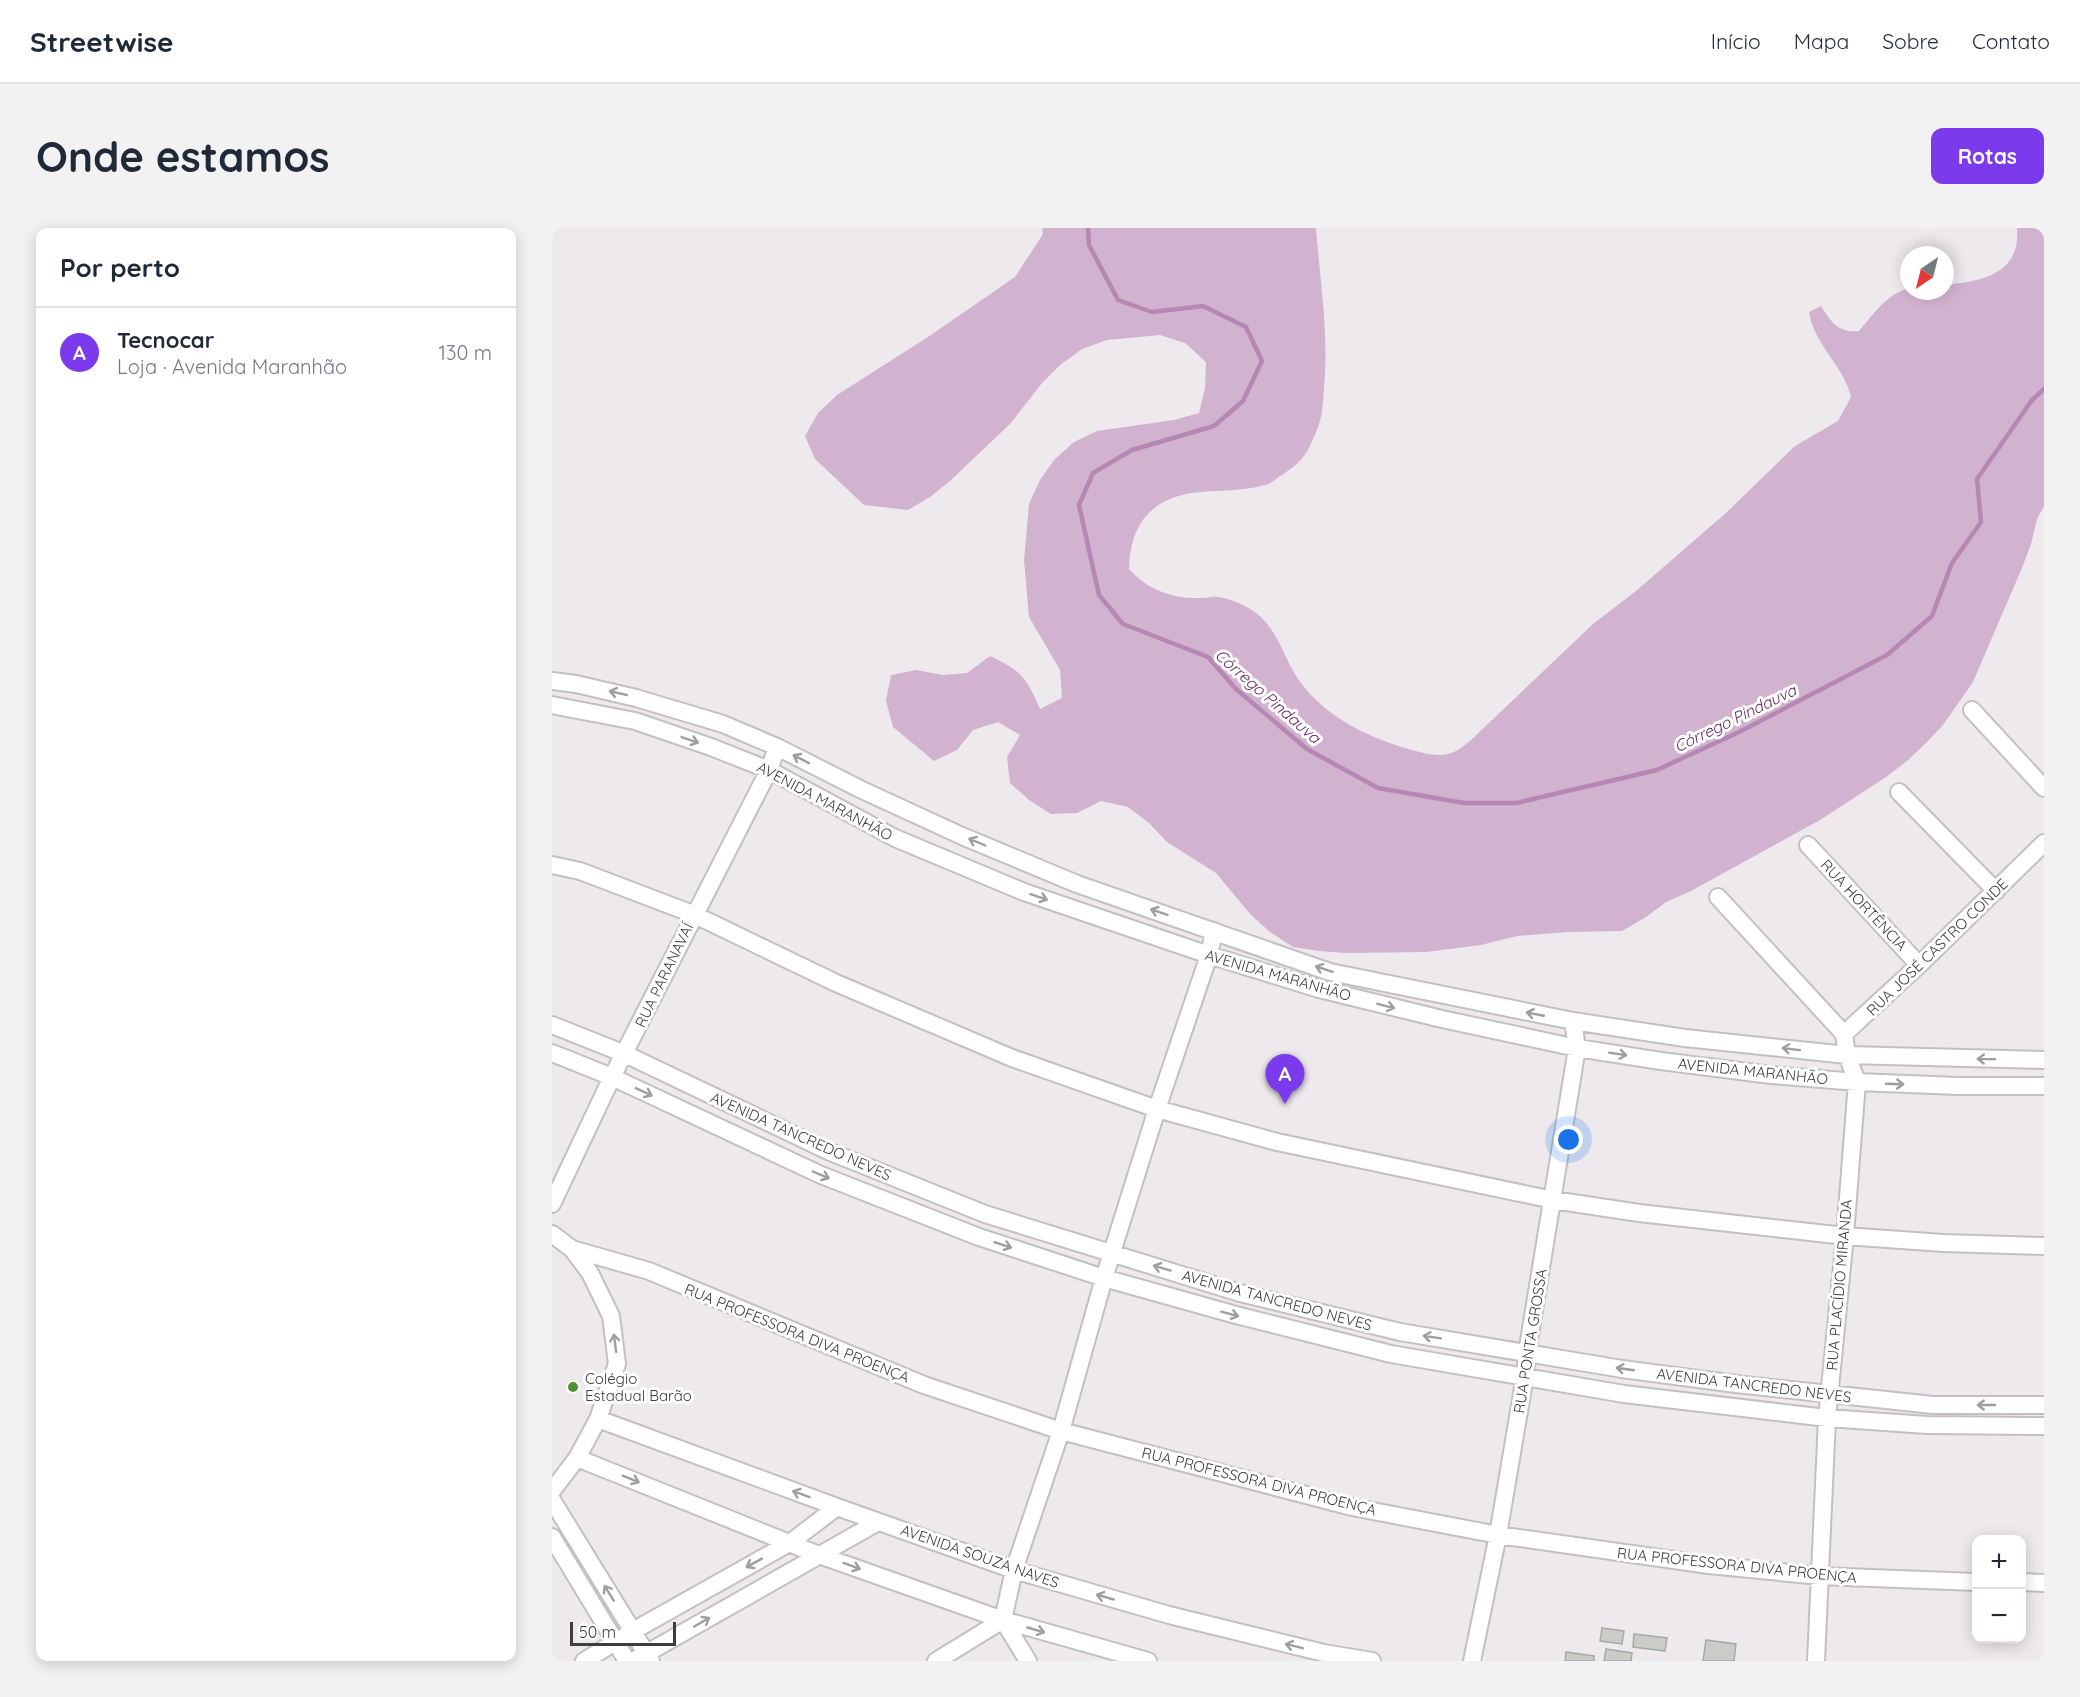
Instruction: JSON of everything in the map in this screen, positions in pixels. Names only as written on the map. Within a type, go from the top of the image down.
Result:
[{"type":"street","name":"AVENIDA MARANHÃO","points":[[552,681],[576,684],[636,698],[723,724],[777,747],[862,790],[983,845],[1077,884],[1330,972],[1573,1021],[1685,1038],[1847,1055],[2044,1060]]},
{"type":"street","name":"AVENIDA MARANHÃO","points":[[552,705],[635,721],[769,770],[905,843],[1024,892],[1209,955],[1319,989],[1442,1019],[1577,1048],[1771,1075],[1857,1082],[1958,1086],[2044,1086]]},
{"type":"street","points":[[1972,710],[2044,788]]},
{"type":"street","name":"RUA PARANAVAÍ","points":[[552,1204],[693,914],[769,770],[777,747]]},
{"type":"street","points":[[1899,792],[1996,891]]},
{"type":"street","name":"RUA JOSÉ CASTRO CONDE","points":[[1844,1034],[1919,965],[2044,843]]},
{"type":"street","name":"RUA HORTÊNCIA","points":[[1808,845],[1919,965]]},
{"type":"street","points":[[552,865],[580,872],[693,914],[836,983],[1012,1058],[1156,1109],[1277,1142],[1553,1200],[1736,1225],[1943,1243],[2044,1246]]},
{"type":"street","points":[[1718,897],[1844,1034],[1847,1055]]},
{"type":"street","points":[[1028,1661],[1003,1620],[1014,1570],[1061,1431],[1104,1278],[1156,1109],[1209,955],[1214,931]]},
{"type":"street","name":"RUA PONTA GROSSA","points":[[1472,1661],[1498,1535],[1577,1048],[1573,1021]]},
{"type":"street","name":"AVENIDA TANCREDO NEVES","points":[[552,1025],[625,1054],[828,1151],[985,1214],[1240,1293],[1400,1332],[1622,1369],[1933,1405],[2044,1405]]},
{"type":"street","name":"AVENIDA TANCREDO NEVES","points":[[552,1053],[612,1077],[821,1175],[979,1237],[1104,1278],[1236,1315],[1391,1354],[1624,1394],[1827,1418],[1927,1425],[2044,1426]]},
{"type":"street","name":"RUA PLACÍDIO MIRANDA","points":[[1816,1661],[1827,1418],[1857,1082],[1847,1055]]},
{"type":"street","points":[[552,1234],[572,1249],[590,1273],[611,1316],[617,1364],[598,1419],[577,1458],[552,1491]]},
{"type":"street","name":"RUA PROFESSORA DIVA PROENÇA","points":[[572,1249],[649,1271],[924,1385],[1061,1431],[1352,1507],[1498,1535],[1709,1565],[1820,1576],[1972,1582]]},
{"type":"street","name":"AVENIDA SOUZA NAVES","points":[[598,1419],[837,1508],[1014,1570],[1169,1615],[1323,1653],[1372,1661]]},
{"type":"street","points":[[577,1458],[819,1555],[1003,1620],[1148,1661]]},
{"type":"street","points":[[552,1500],[633,1631],[643,1658],[878,1522]]},
{"type":"street","points":[[584,1661],[791,1542],[837,1508]]},
{"type":"street","points":[[552,1537],[627,1661]]},
{"type":"street","points":[[2026,1582],[2044,1583]]},
{"type":"street","points":[[936,1661],[1003,1620]]},
{"type":"shaded area","points":[[1042,228],[1316,228],[1325,327],[1325,367],[1321,417],[1308,450],[1294,466],[1267,484],[1241,489],[1184,494],[1158,505],[1148,514],[1134,537],[1129,569],[1145,583],[1162,592],[1192,598],[1220,597],[1250,609],[1268,624],[1301,683],[1324,707],[1366,733],[1412,750],[1444,755],[1455,752],[1471,740],[1593,624],[1636,591],[1727,512],[1795,446],[1838,421],[1851,397],[1842,375],[1817,335],[1809,312],[1821,306],[1836,326],[1859,331],[1881,306],[1900,292],[1900,300],[1954,300],[1954,284],[1985,278],[2005,266],[2017,244],[2017,228],[2044,228],[2044,506],[2037,519],[2022,568],[1973,682],[1943,725],[1907,761],[1820,820],[1691,891],[1666,902],[1622,931],[1517,936],[1481,945],[1426,952],[1345,953],[1293,947],[1270,932],[1251,915],[1216,873],[1167,842],[1149,823],[1128,807],[1101,801],[1077,813],[1051,814],[1029,800],[1010,783],[1007,757],[1020,735],[998,722],[973,730],[957,750],[934,761],[893,727],[886,701],[891,675],[916,670],[943,675],[967,673],[990,656],[1022,676],[1040,709],[1062,698],[1060,670],[1029,617],[1024,560],[1029,504],[1040,480],[1055,459],[1074,442],[1097,431],[1174,420],[1199,413],[1205,388],[1206,362],[1185,343],[1160,335],[1107,340],[1082,349],[1060,365],[1042,383],[1010,424],[951,480],[930,497],[908,510],[864,505],[815,459],[805,436],[818,413],[837,395],[928,337],[1015,277],[1043,234]]},
{"type":"building","points":[[1602,1628],[1624,1631],[1622,1644],[1600,1641]]},
{"type":"building","points":[[1634,1634],[1667,1638],[1665,1651],[1633,1647]]},
{"type":"building","points":[[1706,1640],[1736,1644],[1734,1661],[1703,1661]]},
{"type":"building","points":[[1606,1649],[1632,1653],[1631,1661],[1604,1661]]},
{"type":"building","points":[[1566,1652],[1594,1656],[1594,1661],[1565,1661]]},
{"type":"waterway","name":"Córrego Pindauva","points":[[1088,228],[1089,245],[1118,300],[1152,312],[1203,306],[1246,327],[1262,361],[1243,401],[1214,426],[1132,450],[1093,473],[1079,505],[1099,595],[1123,624],[1208,657],[1236,689],[1307,749],[1378,788],[1464,803],[1516,803],[1657,770],[1739,732],[1887,655],[1932,616],[1952,563],[1981,522],[1977,479],[2032,400],[2044,389]]},
{"type":"place","name":"Tecnocar","points":[[1285,1104]]},
{"type":"place","name":"Colégio Estadual Barão","points":[[573,1387]]}]
